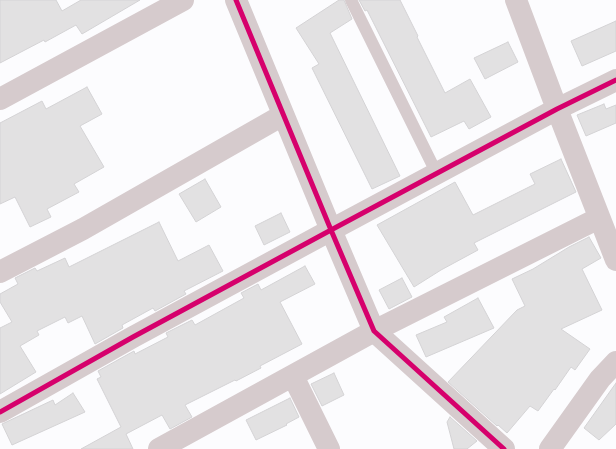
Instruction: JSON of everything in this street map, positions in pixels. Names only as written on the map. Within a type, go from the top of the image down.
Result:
[{"type":"street","points":[[0,99],[183,0]]},
{"type":"street","points":[[236,0],[374,331],[504,449]]},
{"type":"street","points":[[516,0],[616,260]]},
{"type":"street","points":[[0,412],[133,337],[331,230],[557,109],[616,80]]},
{"type":"street","points":[[0,272],[83,229],[283,115]]},
{"type":"street","points":[[159,449],[374,331],[599,218]]},
{"type":"street","points":[[550,449],[600,379],[616,362]]},
{"type":"street","points":[[292,376],[329,449]]},
{"type":"lane","points":[[351,0],[437,174]]},
{"type":"building","points":[[0,0],[56,0],[62,11],[81,0],[140,0],[82,34],[76,25],[45,42],[44,40],[0,63]]},
{"type":"building","points":[[339,0],[344,0],[352,19],[330,33],[400,176],[372,189],[312,68],[319,64],[296,28]]},
{"type":"building","points":[[359,0],[400,0],[445,93],[470,79],[491,117],[469,129],[464,121],[431,137],[367,10],[365,11]]},
{"type":"building","points":[[616,21],[616,51],[582,66],[571,41]]},
{"type":"building","points":[[508,42],[518,62],[485,79],[474,58]]},
{"type":"building","points":[[87,87],[102,114],[80,126],[104,167],[74,184],[79,192],[47,209],[51,217],[30,227],[15,197],[0,204],[0,123],[42,101],[46,109]]},
{"type":"building","points":[[604,104],[606,109],[616,105],[616,123],[586,136],[577,115]]},
{"type":"building","points":[[561,159],[576,192],[474,243],[478,250],[441,270],[414,287],[377,225],[455,182],[473,215],[535,184],[530,174]]},
{"type":"building","points":[[205,179],[221,207],[196,222],[179,194]]},
{"type":"building","points":[[281,213],[290,232],[264,245],[255,226]]},
{"type":"building","points":[[159,222],[178,261],[209,245],[223,271],[184,291],[186,294],[155,311],[153,308],[122,325],[123,328],[95,344],[82,316],[68,323],[65,317],[37,331],[39,335],[20,346],[36,372],[0,394],[0,328],[12,322],[0,302],[0,294],[18,284],[15,278],[35,268],[37,271],[65,258],[69,267]]},
{"type":"building","points":[[589,237],[601,258],[582,269],[602,310],[561,329],[590,349],[575,370],[571,367],[538,411],[530,406],[507,433],[498,425],[497,426],[448,382],[517,310],[525,306],[512,279],[533,269],[569,247]]},
{"type":"building","points":[[305,266],[315,284],[280,302],[302,344],[260,366],[261,368],[185,405],[192,417],[170,429],[162,415],[126,434],[133,449],[81,449],[121,427],[97,379],[101,377],[98,371],[134,351],[135,354],[168,337],[166,333],[192,320],[195,325],[244,298],[241,293],[258,284],[261,290]]},
{"type":"building","points":[[402,278],[412,297],[389,309],[379,290]]},
{"type":"building","points":[[478,298],[494,328],[426,357],[416,335],[447,322],[444,317]]},
{"type":"building","points":[[334,373],[344,395],[322,406],[311,384]]},
{"type":"building","points":[[616,383],[616,424],[599,440],[584,428]]},
{"type":"building","points":[[73,393],[85,412],[12,445],[2,424],[53,400],[55,405]]},
{"type":"building","points":[[290,398],[299,417],[286,424],[287,425],[256,440],[246,420]]},
{"type":"building","points":[[450,417],[477,441],[467,449],[454,449],[447,422]]},
{"type":"cycle path","points":[[236,0],[374,331],[504,449]]},
{"type":"cycle path","points":[[0,412],[133,337],[331,230],[557,109],[616,80]]}]
